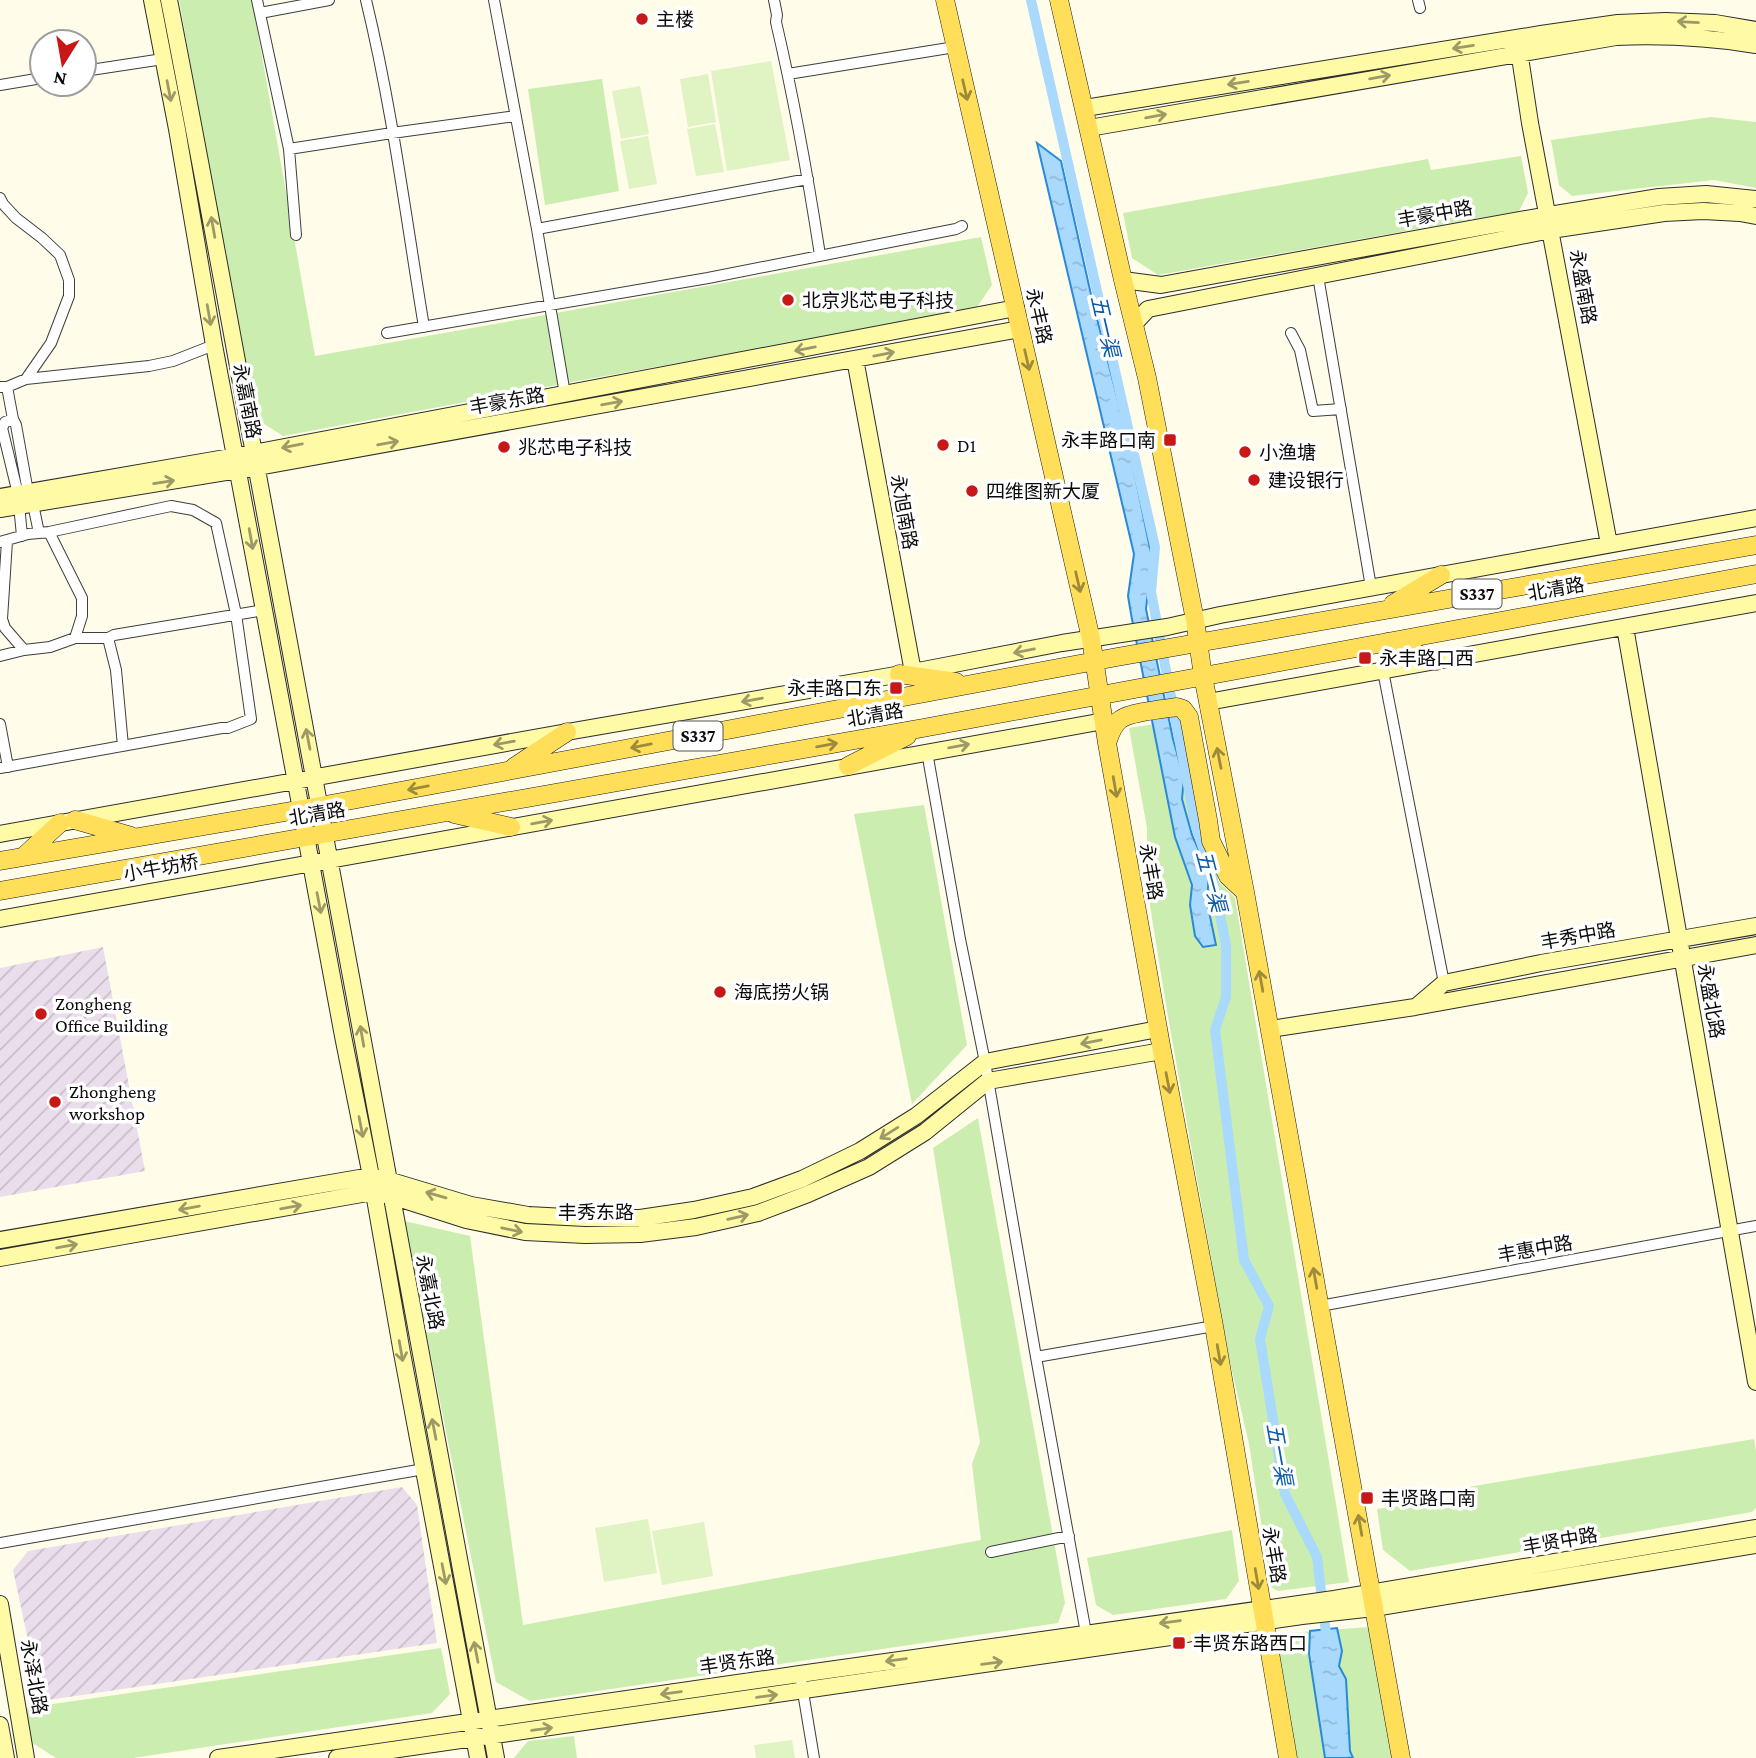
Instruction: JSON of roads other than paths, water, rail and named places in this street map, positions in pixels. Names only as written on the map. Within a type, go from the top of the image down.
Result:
[{"type":"main road","name":"永丰路","points":[[945,0],[1091,639],[1107,743],[1214,1326],[1288,1758]]},
{"type":"main road","points":[[1059,0],[1147,377],[1195,620],[1197,643],[1245,892],[1401,1758]]},
{"type":"main road","name":"北清路","points":[[0,861],[320,807],[1094,661],[1756,545]]},
{"type":"main road","name":"北清路","points":[[0,891],[1101,695],[1756,574]]},
{"type":"main road","points":[[1384,610],[1441,575]]},
{"type":"main road","points":[[1387,642],[1436,661]]},
{"type":"main road","points":[[906,673],[969,684]]},
{"type":"main road","points":[[1107,743],[1113,727],[1120,719],[1177,706],[1183,709],[1189,716],[1211,841],[1228,876],[1245,892]]},
{"type":"main road","points":[[848,766],[923,727]]},
{"type":"main road","points":[[508,771],[567,732]]},
{"type":"main road","points":[[447,812],[510,827]]},
{"type":"main road","points":[[23,857],[68,821],[137,838]]},
{"type":"street","name":"永嘉南路","points":[[152,0],[306,836]]},
{"type":"street","name":"永嘉南路","points":[[169,0],[326,833]]},
{"type":"street","points":[[257,0],[289,149],[296,235]]},
{"type":"street","points":[[260,13],[329,0]]},
{"type":"street","points":[[366,0],[375,37],[424,327]]},
{"type":"street","points":[[494,0],[565,394]]},
{"type":"street","points":[[774,0],[820,255]]},
{"type":"street","points":[[1089,128],[1518,46],[1618,23],[1715,23],[1756,30]]},
{"type":"street","points":[[1085,108],[1518,46],[1657,36],[1712,38],[1756,45]]},
{"type":"street","name":"永盛南路","points":[[1518,46],[1609,544]]},
{"type":"street","points":[[788,74],[956,47]]},
{"type":"street","points":[[98,69],[163,59]]},
{"type":"street","points":[[0,85],[28,80]]},
{"type":"street","points":[[289,149],[515,116]]},
{"type":"street","points":[[537,229],[808,179]]},
{"type":"street","name":"丰豪中路","points":[[1134,324],[1148,309],[1318,276],[1659,197],[1706,194],[1756,199]]},
{"type":"street","points":[[0,198],[16,219],[60,255],[69,280],[69,296],[51,343],[26,379]]},
{"type":"street","name":"丰豪中路","points":[[1123,280],[1161,285],[1550,222],[1703,211],[1756,216]]},
{"type":"street","points":[[387,333],[708,278],[962,226]]},
{"type":"street","points":[[1318,276],[1371,587]]},
{"type":"street","name":"丰豪东路","points":[[255,460],[565,394],[1016,309]]},
{"type":"street","name":"丰豪东路","points":[[0,509],[24,499],[1020,329]]},
{"type":"street","points":[[1291,333],[1300,350],[1313,411],[1340,408]]},
{"type":"street","points":[[22,536],[24,499],[16,425],[4,387],[26,379],[173,361],[214,345]]},
{"type":"street","name":"永旭南路","points":[[855,359],[906,673]]},
{"type":"street","name":"丰豪东路","points":[[0,497],[24,499]]},
{"type":"street","points":[[24,499],[82,598],[82,616],[75,638]]},
{"type":"street","points":[[0,724],[4,768],[228,728],[251,719],[236,614],[216,523],[193,510],[171,506],[4,542],[2,619],[5,628],[24,650]]},
{"type":"street","name":"北清路","points":[[0,834],[1756,518]]},
{"type":"street","points":[[1208,702],[1756,603]]},
{"type":"street","points":[[0,656],[50,647],[75,638],[108,638],[264,610]]},
{"type":"street","name":"永盛北路","points":[[1625,627],[1756,1382]]},
{"type":"street","points":[[108,638],[116,670],[123,746]]},
{"type":"street","points":[[1383,671],[1444,983]]},
{"type":"street","points":[[330,860],[1104,721]]},
{"type":"street","points":[[927,752],[1086,1633]]},
{"type":"street","name":"永嘉北路","points":[[326,833],[389,1188],[496,1758]]},
{"type":"street","name":"永嘉北路","points":[[306,836],[478,1758]]},
{"type":"street","name":"小牛坊桥","points":[[0,919],[330,860]]},
{"type":"street","name":"丰秀中路","points":[[1415,1007],[1444,983],[1541,963],[1756,926]]},
{"type":"street","name":"丰秀中路","points":[[1270,1029],[1415,1007],[1756,945]]},
{"type":"street","name":"丰秀东路","points":[[0,1240],[372,1184],[528,1214],[640,1218],[694,1210],[753,1197],[802,1179],[860,1151],[916,1116],[985,1062],[1158,1029]]},
{"type":"street","name":"丰秀东路","points":[[389,1188],[466,1220],[525,1233],[640,1234],[696,1227],[758,1213],[869,1167],[925,1132],[988,1081],[1162,1051]]},
{"type":"street","name":"丰秀东路","points":[[0,1258],[372,1184]]},
{"type":"street","name":"丰惠中路","points":[[1320,1306],[1756,1226]]},
{"type":"street","points":[[1036,1357],[1214,1326]]},
{"type":"street","points":[[0,1543],[424,1469]]},
{"type":"street","name":"丰贤中路","points":[[1373,1600],[1756,1528]]},
{"type":"street","points":[[991,1552],[1069,1536]]},
{"type":"street","name":"丰贤中路","points":[[1373,1600],[1756,1545]]},
{"type":"street","points":[[1263,1615],[1373,1600]]},
{"type":"street","name":"永泽北路","points":[[0,1604],[26,1758]]},
{"type":"street","name":"丰贤东路","points":[[337,1758],[473,1730],[489,1719],[1086,1633],[1263,1615]]},
{"type":"street","name":"丰贤东路","points":[[218,1758],[473,1730],[492,1736],[1177,1636],[1263,1615]]},
{"type":"street","points":[[800,1674],[814,1758]]},
{"type":"street","points":[[0,1725],[6,1758]]},
{"type":"water","points":[[1037,143],[1061,161],[1126,432],[1152,558],[1146,609],[1173,739],[1184,778],[1182,799],[1192,835],[1209,873],[1207,902],[1216,945],[1203,947],[1195,936],[1190,905],[1192,885],[1175,837],[1128,596],[1134,554]]},
{"type":"water","points":[[1337,1628],[1342,1651],[1339,1666],[1346,1679],[1350,1751],[1353,1758],[1325,1758],[1309,1654],[1310,1631]]},
{"type":"waterway","name":"五一渠","points":[[1031,0],[1155,547],[1151,592],[1196,827],[1212,875],[1226,945],[1226,997],[1215,1030],[1244,1260],[1269,1306],[1260,1339],[1285,1494],[1317,1557],[1327,1642]]},
{"type":"place","name":"主楼","points":[[642,19]]},
{"type":"place","name":"北京兆芯电子科技","points":[[788,300]]},
{"type":"place","name":"永丰路口南","points":[[1170,440]]},
{"type":"place","name":"D1","points":[[943,445]]},
{"type":"place","name":"兆芯电子科技","points":[[504,447]]},
{"type":"place","name":"小渔塘","points":[[1245,452]]},
{"type":"place","name":"建设银行","points":[[1254,480]]},
{"type":"place","name":"四维图新大厦","points":[[972,491]]},
{"type":"place","name":"永丰路口西","points":[[1365,658]]},
{"type":"place","name":"永丰路口东","points":[[896,688]]},
{"type":"place","name":"海底捞火锅","points":[[720,992]]},
{"type":"place","name":"Zongheng Office Building","points":[[41,1014]]},
{"type":"place","name":"Zhongheng workshop","points":[[55,1102]]},
{"type":"place","name":"丰贤路口南","points":[[1367,1498]]},
{"type":"place","name":"丰贤东路西口","points":[[1179,1643]]}]
